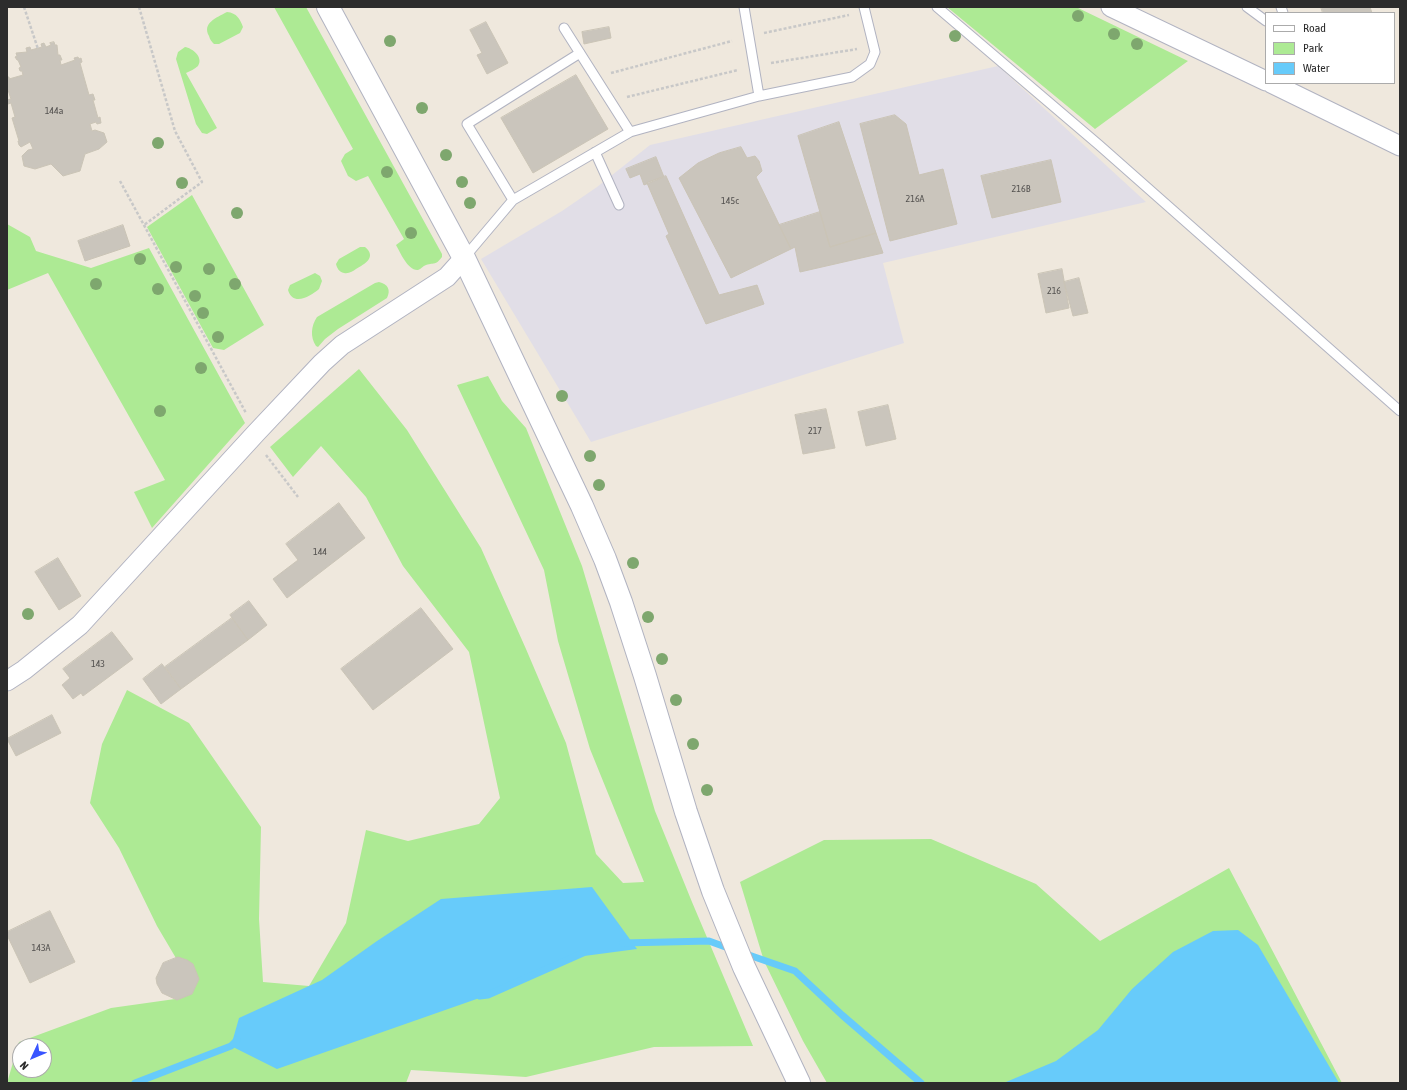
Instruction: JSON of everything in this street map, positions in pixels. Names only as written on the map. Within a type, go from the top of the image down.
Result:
[{"type":"street","points":[[328,7],[464,258],[566,471],[605,559],[621,602],[686,812],[718,904],[762,1007],[799,1083]]},
{"type":"street","points":[[1111,7],[1265,80]]},
{"type":"street","points":[[1273,84],[1400,146]]},
{"type":"street","points":[[7,681],[24,670],[80,625],[256,433],[342,345],[447,277],[464,258]]},
{"type":"lane","points":[[744,7],[759,96]]},
{"type":"lane","points":[[937,7],[1099,145],[1400,411]]},
{"type":"lane","points":[[1247,7],[1265,19]]},
{"type":"lane","points":[[464,258],[513,200],[630,132],[759,96],[852,77],[870,64],[875,52],[864,9]]},
{"type":"lane","points":[[564,28],[630,132]]},
{"type":"lane","points":[[513,200],[467,124],[580,53]]},
{"type":"lane","points":[[595,152],[619,205]]},
{"type":"path","points":[[24,7],[38,48]]},
{"type":"path","points":[[139,7],[175,131],[202,182],[144,225]]},
{"type":"path","points":[[595,77],[749,36],[864,9]]},
{"type":"path","points":[[611,103],[630,95],[754,66],[874,46]]},
{"type":"path","points":[[120,181],[256,433],[266,455],[298,497]]},
{"type":"shaded area","points":[[998,66],[1146,202],[883,263],[904,343],[591,442],[481,259],[562,211],[597,187],[650,145]]},
{"type":"green space","points":[[274,7],[306,7],[442,254],[440,260],[436,263],[426,265],[418,270],[411,268],[396,245],[404,239],[368,176],[356,181],[348,176],[341,161],[345,154],[353,149]]},
{"type":"green space","points":[[947,7],[1076,7],[1188,61],[1095,129]]},
{"type":"green space","points":[[227,12],[238,17],[243,27],[240,33],[219,44],[214,44],[210,39],[207,28],[211,21]]},
{"type":"green space","points":[[185,47],[194,51],[198,56],[198,66],[186,73],[217,128],[207,134],[202,133],[196,124],[176,59],[178,52]]},
{"type":"green space","points":[[192,195],[264,325],[224,350],[213,348],[147,227]]},
{"type":"green space","points":[[7,224],[30,237],[36,251],[91,268],[149,248],[245,423],[152,528],[134,492],[165,480],[48,273],[7,290]]},
{"type":"green space","points":[[360,247],[365,247],[370,254],[368,260],[363,265],[351,272],[344,273],[340,271],[336,264],[339,259]]},
{"type":"green space","points":[[315,273],[320,276],[322,281],[319,289],[307,297],[298,299],[290,295],[288,290],[290,285]]},
{"type":"green space","points":[[379,282],[385,284],[389,290],[387,298],[338,329],[325,339],[318,347],[316,346],[312,332],[313,324],[317,317]]},
{"type":"green space","points":[[359,369],[407,430],[481,548],[566,743],[596,854],[623,883],[644,882],[590,749],[558,641],[544,570],[457,385],[488,376],[502,401],[526,428],[582,566],[655,811],[753,1046],[654,1047],[526,1077],[411,1070],[406,1083],[7,1083],[12,1066],[12,1078],[52,1078],[52,1038],[30,1038],[111,1008],[175,999],[183,970],[157,926],[119,848],[90,803],[102,744],[127,690],[189,723],[261,827],[259,919],[263,982],[309,986],[346,923],[366,830],[408,841],[479,824],[500,798],[469,652],[403,566],[366,497],[321,446],[293,477],[270,447]]},
{"type":"green space","points":[[931,839],[1036,884],[1100,941],[1229,868],[1342,1083],[827,1083],[803,1041],[764,961],[740,882],[824,840]]},
{"type":"water","points":[[592,887],[637,949],[569,958],[488,995],[277,1069],[231,1046],[239,1018],[322,980],[377,941],[441,899]]},
{"type":"water","points":[[1238,930],[1258,945],[1339,1083],[1000,1083],[1006,1082],[1056,1061],[1098,1030],[1132,989],[1173,952],[1213,931]]},
{"type":"building","points":[[1321,7],[1370,7],[1372,12],[1323,12]]},
{"type":"building","points":[[486,22],[508,63],[487,74],[477,55],[482,53],[470,30]]},
{"type":"building","points":[[609,27],[611,38],[584,44],[582,32]]},
{"type":"building","points":[[54,42],[55,45],[57,45],[58,55],[60,55],[62,60],[60,60],[61,65],[75,60],[74,58],[81,58],[82,62],[80,63],[89,95],[93,94],[95,100],[93,100],[101,123],[97,124],[96,122],[90,124],[92,131],[95,130],[104,133],[107,142],[99,149],[85,154],[80,171],[63,176],[51,164],[35,169],[24,166],[22,156],[28,150],[33,149],[30,142],[21,147],[19,145],[12,118],[15,117],[11,103],[8,104],[7,100],[11,99],[7,87],[7,77],[9,77],[9,79],[23,75],[19,68],[21,67],[18,60],[15,57],[17,56],[16,53],[27,52],[26,48],[30,47],[31,50],[42,47],[41,44],[44,43],[46,47],[51,45],[50,43]]},
{"type":"building","points":[[576,75],[608,129],[533,173],[501,118]]},
{"type":"building","points":[[895,115],[906,124],[919,175],[943,169],[957,224],[890,241],[860,124]]},
{"type":"building","points":[[839,122],[876,233],[830,247],[798,136]]},
{"type":"building","points":[[741,147],[747,158],[755,156],[759,161],[762,171],[756,177],[791,249],[731,278],[679,178],[698,163],[719,153]]},
{"type":"building","points":[[656,157],[664,177],[644,185],[640,174],[630,178],[626,169]]},
{"type":"building","points":[[1051,160],[1061,202],[992,218],[981,176]]},
{"type":"building","points":[[666,176],[719,295],[757,285],[764,304],[706,324],[666,236],[669,234],[647,183]]},
{"type":"building","points":[[820,212],[830,247],[876,233],[883,253],[800,272],[795,247],[791,249],[779,225]]},
{"type":"building","points":[[123,225],[130,246],[85,261],[78,241]]},
{"type":"building","points":[[1062,269],[1069,308],[1046,313],[1038,274]]},
{"type":"building","points":[[1079,278],[1088,313],[1073,316],[1064,282]]},
{"type":"building","points":[[888,405],[896,439],[866,446],[858,412]]},
{"type":"building","points":[[826,409],[835,448],[803,454],[795,415]]},
{"type":"building","points":[[339,503],[365,538],[287,598],[273,579],[298,560],[286,544]]},
{"type":"building","points":[[58,558],[81,596],[59,610],[35,572]]},
{"type":"building","points":[[249,601],[267,625],[248,640],[230,615]]},
{"type":"building","points":[[421,608],[453,649],[373,710],[341,669]]},
{"type":"building","points":[[232,618],[248,640],[181,689],[165,667]]},
{"type":"building","points":[[112,632],[133,659],[83,696],[81,693],[73,699],[62,685],[70,678],[63,669]]},
{"type":"building","points":[[162,664],[181,689],[161,704],[143,679]]},
{"type":"building","points":[[52,715],[61,733],[16,756],[7,739]]},
{"type":"building","points":[[50,911],[75,962],[30,983],[7,935],[7,932]]},
{"type":"building","points":[[178,957],[193,964],[199,979],[192,994],[177,1000],[162,993],[157,984],[156,978],[163,963]]},
{"type":"waterway","points":[[623,943],[709,941],[731,949]]},
{"type":"waterway","points":[[480,996],[488,995],[583,953]]},
{"type":"waterway","points":[[743,953],[795,971],[842,1015],[921,1083]]},
{"type":"waterway","points":[[135,1083],[231,1046],[237,1040]]}]
